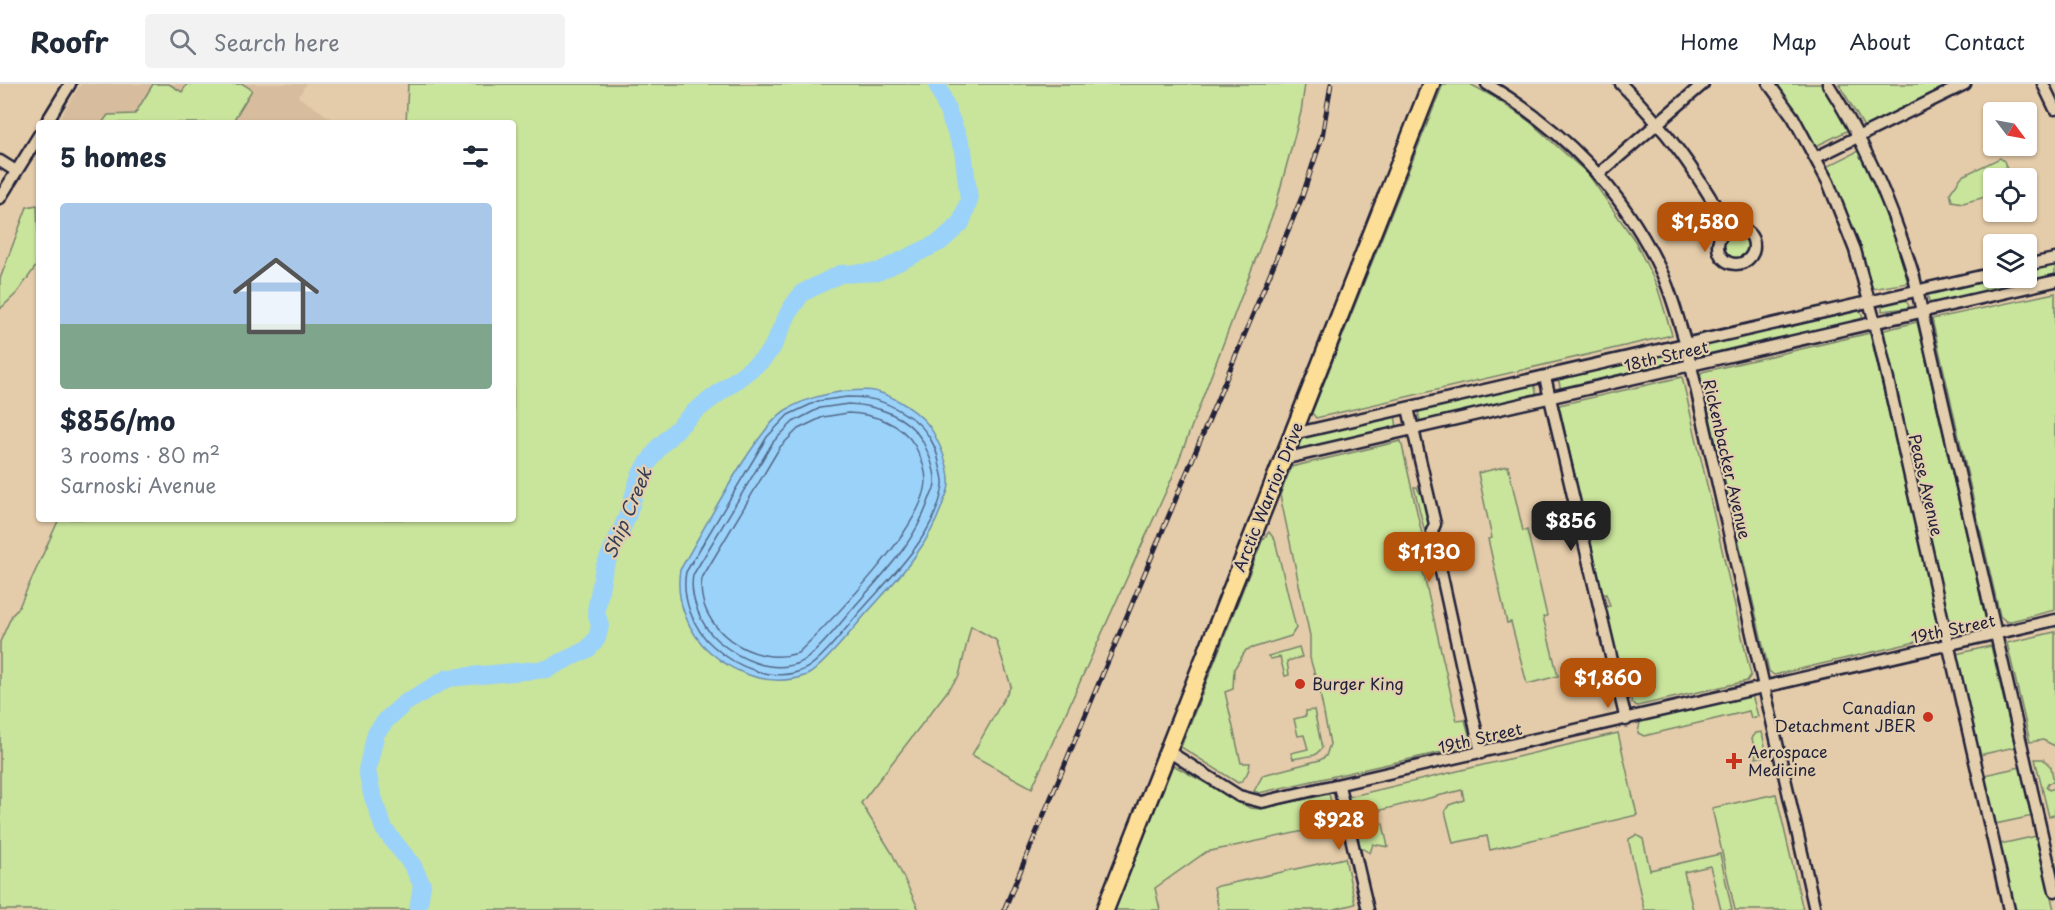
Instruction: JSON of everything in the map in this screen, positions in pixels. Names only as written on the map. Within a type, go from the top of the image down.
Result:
[{"type":"main road","name":"Arctic Warrior Drive","points":[[1105,910],[1431,84]]},
{"type":"street","points":[[48,120],[70,84]]},
{"type":"street","name":"Rickenbacker Avenue","points":[[1486,84],[1540,119],[1600,173],[1638,227],[1662,272],[1686,344],[1815,910]]},
{"type":"street","points":[[1621,84],[1659,122],[1695,172],[1729,230]]},
{"type":"street","points":[[1600,173],[1703,84]]},
{"type":"street","name":"Pease Avenue","points":[[1769,84],[1816,157],[1855,250],[1875,323],[2009,910]]},
{"type":"street","points":[[1828,84],[1861,137],[1896,219],[1916,290],[2055,891]]},
{"type":"street","points":[[1816,157],[1861,137],[1965,84]]},
{"type":"street","points":[[2043,84],[2055,109]]},
{"type":"street","points":[[0,198],[36,140]]},
{"type":"street","points":[[0,161],[16,171]]},
{"type":"street","points":[[2037,263],[2055,259]]},
{"type":"street","name":"18th Street","points":[[1293,434],[1983,275]]},
{"type":"street","name":"18th Street","points":[[1283,459],[2055,281]]},
{"type":"street","points":[[1545,377],[1626,720]]},
{"type":"street","points":[[1408,408],[1435,524],[1432,531],[1481,753]]},
{"type":"street","name":"19th Street","points":[[1168,751],[1239,796],[1255,802],[1338,786],[2055,620]]},
{"type":"street","points":[[1338,786],[1368,910]]},
{"type":"shaded area","points":[[81,84],[306,84],[298,97],[334,120],[59,120]]},
{"type":"green space","points":[[153,84],[169,84],[182,92],[187,84],[243,84],[252,90],[234,120],[104,120],[108,115],[135,114]]},
{"type":"green space","points":[[408,84],[1305,84],[1301,112],[1275,208],[1172,478],[1032,788],[972,755],[1011,686],[996,640],[971,626],[959,676],[861,803],[892,853],[919,910],[0,910],[0,642],[12,615],[18,609],[58,522],[516,522],[516,120],[406,120]]},
{"type":"green space","points":[[1443,84],[1470,84],[1492,96],[1530,122],[1588,174],[1635,241],[1657,286],[1672,335],[1316,418],[1312,413]]},
{"type":"green space","points":[[1775,84],[1822,84],[1849,130],[1816,146]]},
{"type":"green space","points":[[1839,84],[1951,84],[1864,127]]},
{"type":"green space","points":[[1860,150],[1887,211],[1908,283],[1871,289],[1850,223],[1826,167]]},
{"type":"green space","points":[[2000,158],[2006,168],[1983,168],[1983,198],[1963,203],[1952,201],[1950,193],[1962,176]]},
{"type":"green space","points":[[36,205],[36,266],[17,293],[0,309],[0,279],[27,207]]},
{"type":"green space","points":[[1737,233],[1746,237],[1750,246],[1746,255],[1737,259],[1728,255],[1724,246],[1728,237]]},
{"type":"green space","points":[[2055,264],[2055,276],[2037,280],[2037,268]]},
{"type":"green space","points":[[1983,280],[1983,288],[2003,288],[1930,305],[1927,293]]},
{"type":"green space","points":[[2055,293],[2055,610],[2007,622],[2000,616],[1932,319]]},
{"type":"green space","points":[[1905,299],[1909,306],[1907,308],[1882,311],[1882,305]]},
{"type":"green space","points":[[1860,308],[1863,320],[1700,358],[1697,346]]},
{"type":"green space","points":[[1917,322],[1987,623],[1951,632],[1881,331]]},
{"type":"green space","points":[[1870,333],[1940,630],[1933,638],[1774,675],[1769,671],[1700,375],[1702,372]]},
{"type":"green space","points":[[1674,351],[1678,363],[1561,390],[1558,378]]},
{"type":"green space","points":[[1682,377],[1751,675],[1747,681],[1637,706],[1632,703],[1627,684],[1622,684],[1605,607],[1610,606],[1606,594],[1602,595],[1559,405]]},
{"type":"green space","points":[[1534,383],[1537,396],[1420,422],[1418,410]]},
{"type":"green space","points":[[1395,415],[1397,428],[1302,450],[1298,446],[1303,436]]},
{"type":"green space","points":[[1401,441],[1424,543],[1417,545],[1457,721],[1465,720],[1471,742],[1468,746],[1259,793],[1254,791],[1263,775],[1320,760],[1326,756],[1330,744],[1320,693],[1310,658],[1310,636],[1280,495],[1291,467]]},
{"type":"green space","points":[[1508,466],[1523,531],[1527,530],[1547,616],[1543,617],[1558,676],[1527,684],[1511,622],[1507,623],[1488,539],[1492,538],[1478,473]]},
{"type":"green space","points":[[1414,487],[1417,487],[1430,513],[1431,544],[1428,545]]},
{"type":"green space","points":[[1269,532],[1275,540],[1296,628],[1291,636],[1246,650],[1234,669],[1233,689],[1225,692],[1241,763],[1250,763],[1247,774],[1238,783],[1181,747],[1262,541]]},
{"type":"green space","points":[[2055,632],[2055,746],[2043,740],[2030,742],[2007,643]]},
{"type":"green space","points":[[1991,646],[2015,747],[1979,755],[1956,654]]},
{"type":"green space","points":[[1299,647],[1302,657],[1287,661],[1289,675],[1285,676],[1280,657],[1271,659],[1268,656]]},
{"type":"green space","points":[[1752,695],[1758,716],[1754,718],[1751,718],[1749,711],[1644,736],[1638,733],[1640,722]]},
{"type":"green space","points":[[1314,710],[1322,748],[1315,755],[1293,759],[1291,753],[1308,749],[1304,735],[1298,736],[1294,719],[1306,716],[1306,711]]},
{"type":"green space","points":[[1762,732],[1767,756],[1756,758],[1752,738],[1756,733]]},
{"type":"green space","points":[[1618,733],[1637,815],[1490,850],[1487,836],[1453,843],[1445,811],[1449,805],[1464,800],[1462,790],[1361,815],[1351,809],[1348,797]]},
{"type":"green space","points":[[2035,759],[2043,759],[2051,767],[2054,782],[2048,783],[2046,787],[2049,790],[2055,788],[2055,814],[2049,817]]},
{"type":"green space","points":[[1173,765],[1250,808],[1260,809],[1329,794],[1337,824],[1206,852],[1155,888],[1160,910],[1115,910]]},
{"type":"green space","points":[[2021,767],[2033,816],[1995,824],[1984,775]]},
{"type":"green space","points":[[1776,794],[1803,910],[1735,910],[1712,808]]},
{"type":"green space","points":[[1376,819],[1383,824],[1388,847],[1373,844],[1370,853],[1360,847],[1357,828],[1362,822]]},
{"type":"green space","points":[[1636,835],[1643,839],[1650,870],[1720,854],[1732,910],[1721,910],[1710,866],[1684,872],[1693,910],[1644,910],[1629,843],[1629,839]]},
{"type":"green space","points":[[2037,836],[2054,910],[2015,910],[2000,844]]},
{"type":"green space","points":[[1345,858],[1355,904],[1331,910],[1219,910],[1214,887]]},
{"type":"water","points":[[868,390],[882,393],[908,407],[923,419],[933,432],[944,457],[948,470],[949,487],[935,522],[909,565],[820,665],[807,675],[794,679],[768,680],[743,673],[720,660],[695,635],[681,604],[680,570],[745,459],[774,421],[786,410],[801,402],[847,391]]},
{"type":"waterway","name":"Ship Creek","points":[[418,910],[422,885],[413,866],[384,829],[372,794],[367,770],[376,733],[387,719],[405,703],[448,678],[547,669],[588,649],[597,638],[600,626],[596,611],[604,568],[627,517],[640,475],[659,447],[694,412],[761,361],[772,348],[790,310],[802,293],[840,274],[878,272],[940,242],[961,223],[969,200],[963,150],[937,84]]},
{"type":"railway","points":[[1004,910],[1302,197],[1322,137],[1331,84]]},
{"type":"place","name":"Burger King","points":[[1300,684]]},
{"type":"place","name":"Canadian Detachment JBER","points":[[1928,717]]},
{"type":"place","name":"Aerospace Medicine","points":[[1734,761]]}]
